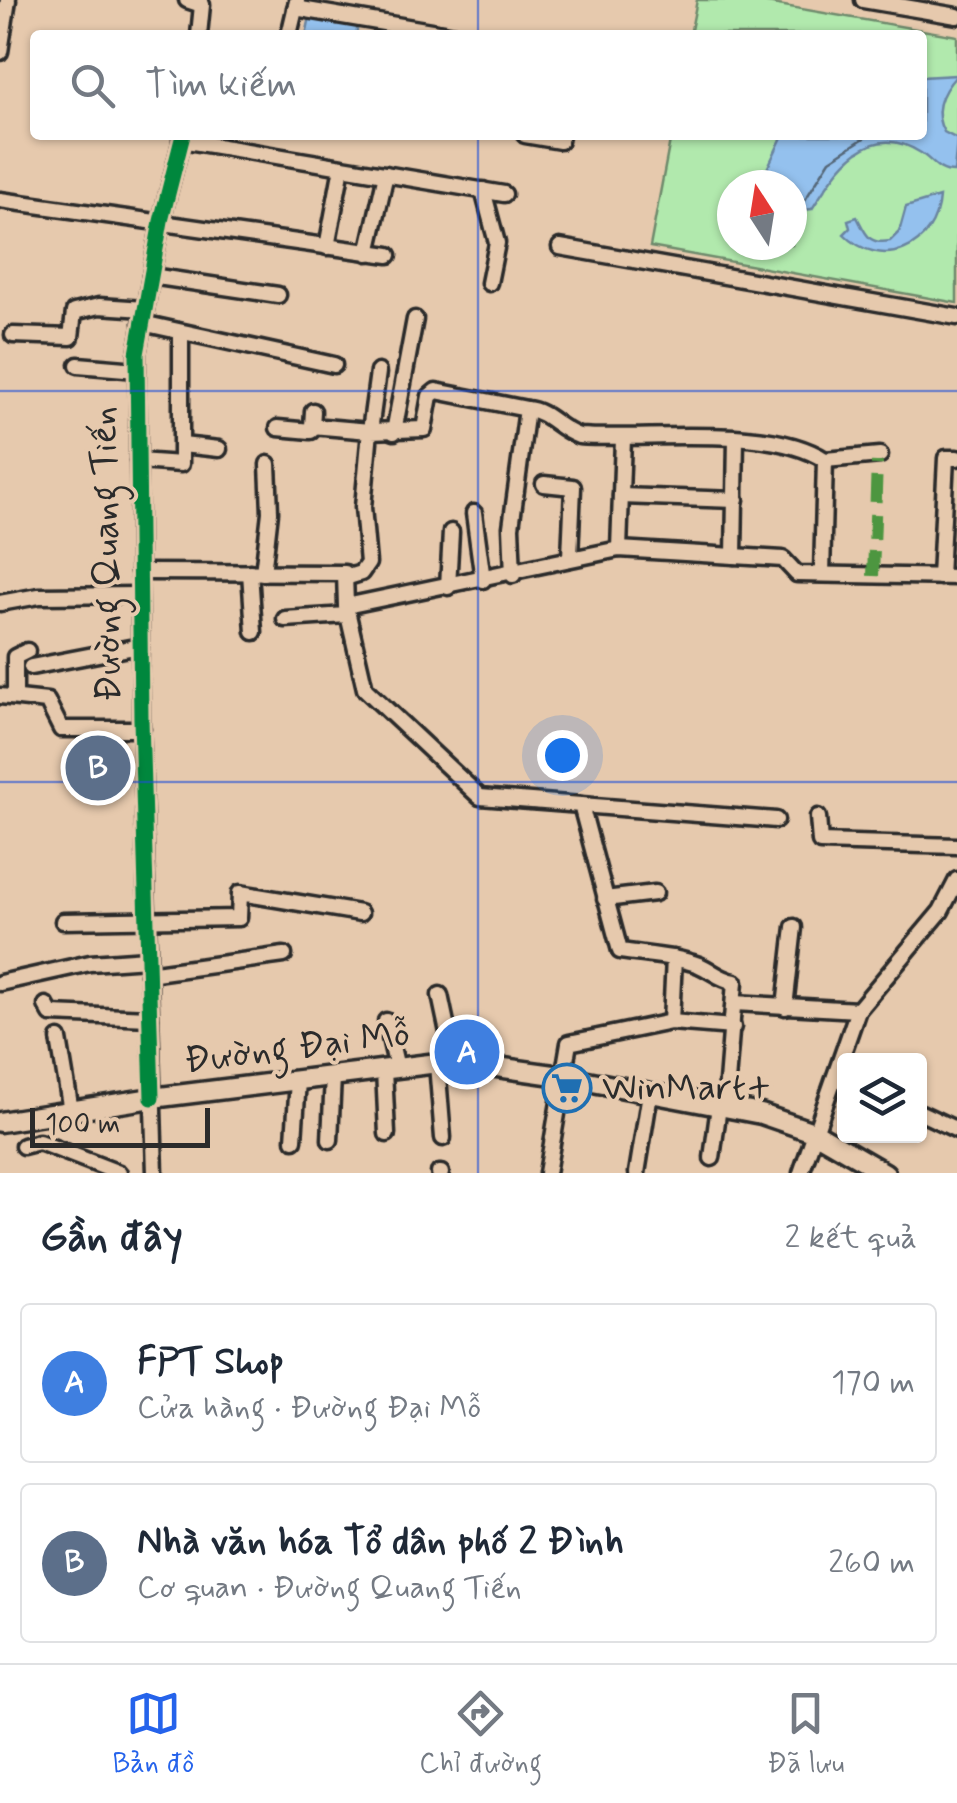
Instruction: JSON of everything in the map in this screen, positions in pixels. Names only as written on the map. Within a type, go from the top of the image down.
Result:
[{"type":"main road","name":"Đường Đại Mỗ","points":[[0,1122],[152,1098],[445,1062],[560,1076],[722,1106],[816,1133],[885,1173]]},
{"type":"street","points":[[0,46],[8,0]]},
{"type":"street","points":[[187,0],[202,4],[199,30]]},
{"type":"street","points":[[863,0],[957,16]]},
{"type":"street","points":[[291,30],[296,4],[360,27],[395,30]]},
{"type":"street","name":"Đường Quang Tiến","points":[[155,1173],[140,772],[137,370],[161,221],[181,140]]},
{"type":"street","points":[[193,140],[504,194]]},
{"type":"street","points":[[327,246],[342,167]]},
{"type":"street","points":[[368,253],[386,174]]},
{"type":"street","points":[[483,190],[498,244],[489,283]]},
{"type":"street","points":[[0,200],[389,255]]},
{"type":"street","points":[[560,248],[957,317]]},
{"type":"street","points":[[151,276],[278,295]]},
{"type":"street","points":[[13,335],[71,336],[74,312],[99,306],[143,316],[181,333],[334,365]]},
{"type":"street","points":[[394,432],[414,319]]},
{"type":"street","points":[[138,461],[181,464],[181,333]]},
{"type":"street","points":[[78,366],[137,370]]},
{"type":"street","points":[[345,578],[361,573],[368,563],[364,507],[378,372]]},
{"type":"street","points":[[278,428],[311,431],[312,418],[370,431],[424,430],[430,396],[436,391],[542,411],[562,430],[579,436],[792,442],[825,460],[880,455]]},
{"type":"street","points":[[513,574],[511,527],[527,409]]},
{"type":"street","points":[[734,556],[736,438]]},
{"type":"street","points":[[620,550],[623,439]]},
{"type":"street","points":[[182,446],[220,448]]},
{"type":"street","points":[[940,577],[952,458]]},
{"type":"street","points":[[822,574],[825,460]]},
{"type":"street","points":[[254,632],[256,572],[270,512],[268,464]]},
{"type":"street","points":[[544,484],[573,487],[570,557]]},
{"type":"street","points":[[620,496],[736,500]]},
{"type":"street","points":[[474,513],[483,580]]},
{"type":"street","points":[[448,587],[451,532]]},
{"type":"street","points":[[286,619],[347,611],[513,574],[570,557],[620,550],[783,559],[796,574],[957,578]]},
{"type":"street","points":[[139,572],[345,573],[347,611],[365,689],[480,796],[776,820]]},
{"type":"street","points":[[0,602],[39,596],[139,595]]},
{"type":"street","points":[[32,667],[140,646]]},
{"type":"street","points":[[27,651],[15,657],[8,696],[47,701],[52,726],[73,731],[142,729]]},
{"type":"street","points":[[582,805],[620,951],[674,958],[702,966],[718,979],[734,982],[733,1027],[712,1158]]},
{"type":"street","points":[[818,816],[820,842],[957,846]]},
{"type":"street","points":[[802,1173],[858,1010],[941,912],[957,880]]},
{"type":"street","points":[[605,899],[655,892]]},
{"type":"street","points":[[63,921],[238,918],[240,893],[360,913]]},
{"type":"street","points":[[941,912],[957,918]]},
{"type":"street","points":[[785,1007],[794,926]]},
{"type":"street","points":[[0,982],[90,963],[148,966],[284,955]]},
{"type":"street","points":[[671,1022],[674,958]]},
{"type":"street","points":[[440,995],[445,1062],[443,1138]]},
{"type":"street","points":[[734,1002],[858,1010]]},
{"type":"street","points":[[46,1004],[51,1014],[150,1018]]},
{"type":"street","points":[[386,1021],[390,1069],[387,1134]]},
{"type":"street","points":[[547,1173],[560,1076],[569,1042],[671,1022],[733,1027]]},
{"type":"street","points":[[59,1039],[71,1111]]},
{"type":"street","points":[[330,1140],[333,1076]]},
{"type":"street","points":[[294,1140],[298,1080]]},
{"type":"street","points":[[637,1173],[650,1092]]},
{"type":"street","points":[[927,1116],[957,1130]]},
{"type":"street","points":[[23,1146],[39,1142],[119,1173]]},
{"type":"green space","points":[[697,0],[750,0],[922,30],[691,30]]},
{"type":"green space","points":[[927,31],[957,36],[957,303],[721,260],[807,260],[807,170],[717,170],[717,259],[650,247],[670,140],[927,140]]},
{"type":"water","points":[[310,17],[358,25],[357,30],[307,30]]},
{"type":"water","points":[[957,75],[943,95],[939,109],[944,132],[957,139],[954,172],[940,168],[902,144],[870,145],[843,165],[812,209],[807,210],[807,170],[766,170],[781,140],[927,140],[927,77]]},
{"type":"water","points":[[939,197],[928,230],[904,249],[874,252],[844,234],[850,228],[848,220],[857,217],[872,240],[890,241],[899,232],[906,207]]},
{"type":"marked path","points":[[873,576],[877,462]]},
{"type":"cycle path","points":[[152,1098],[141,719],[137,354],[161,221],[182,140]]},
{"type":"place","name":"Nhà văn hóa Tổ dân phố 2 Đình","points":[[98,768]]},
{"type":"place","name":"FPT Shop","points":[[467,1052]]},
{"type":"place","name":"WinMart+","points":[[567,1088]]}]
